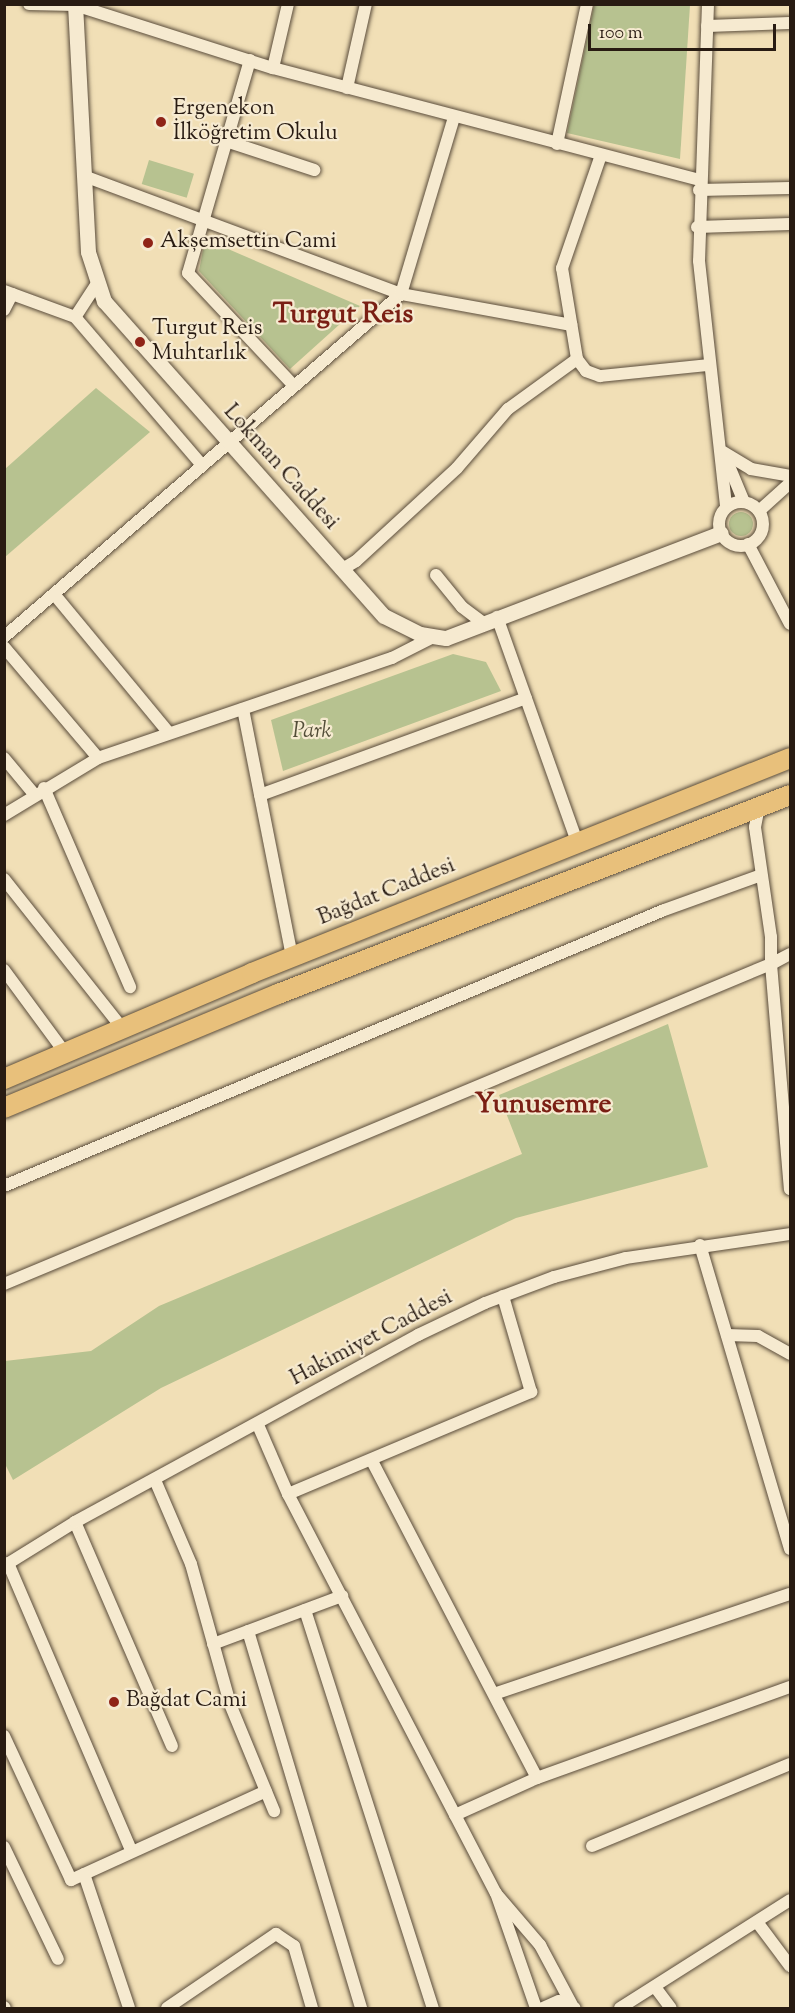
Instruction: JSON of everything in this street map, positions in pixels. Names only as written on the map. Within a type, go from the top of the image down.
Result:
[{"type":"main road","name":"Bağdat Caddesi","points":[[4,1079],[292,957],[790,758]]},
{"type":"main road","points":[[4,1108],[278,994],[790,795]]},
{"type":"street","points":[[29,4],[75,5],[273,68],[601,155],[699,185],[790,188]]},
{"type":"street","points":[[273,68],[288,4]]},
{"type":"street","points":[[347,88],[366,4]]},
{"type":"street","points":[[557,144],[587,4]]},
{"type":"street","points":[[708,4],[698,227],[708,365],[723,452],[726,507],[720,518],[721,533],[732,544],[748,544],[762,530],[759,511]]},
{"type":"street","name":"Lokman Caddesi","points":[[75,5],[88,252],[96,285],[104,301],[227,443],[384,616],[407,630],[446,638],[721,533]]},
{"type":"street","points":[[707,26],[790,23]]},
{"type":"street","points":[[250,60],[188,273],[294,387]]},
{"type":"street","points":[[4,638],[401,294],[454,117]]},
{"type":"street","points":[[226,141],[314,170]]},
{"type":"street","points":[[601,155],[562,268],[577,359],[586,371],[600,376],[708,365]]},
{"type":"street","points":[[84,176],[401,294],[571,326]]},
{"type":"street","points":[[698,227],[790,224]]},
{"type":"street","points":[[75,317],[96,285]]},
{"type":"street","points":[[4,310],[8,293],[75,317],[202,465]]},
{"type":"street","points":[[341,570],[356,561],[457,468],[508,409],[577,359]]},
{"type":"street","points":[[723,452],[751,469],[790,476]]},
{"type":"street","points":[[723,452],[744,502],[759,511]]},
{"type":"street","points":[[759,511],[790,483]]},
{"type":"street","points":[[726,507],[744,502]]},
{"type":"street","points":[[748,544],[790,624]]},
{"type":"street","points":[[436,575],[462,607],[490,620],[526,698],[578,844]]},
{"type":"street","points":[[54,594],[169,734]]},
{"type":"street","points":[[4,815],[39,791],[98,758],[392,658],[433,637]]},
{"type":"street","points":[[4,647],[98,758]]},
{"type":"street","points":[[260,795],[526,698]]},
{"type":"street","points":[[243,709],[292,957]]},
{"type":"street","points":[[4,758],[39,791],[130,987]]},
{"type":"street","points":[[759,807],[755,826],[786,1093],[790,1189]]},
{"type":"street","points":[[4,1186],[664,910],[761,875]]},
{"type":"street","points":[[4,879],[123,1029]]},
{"type":"street","points":[[4,1284],[771,964],[790,954]]},
{"type":"street","points":[[4,970],[66,1054]]},
{"type":"street","name":"Hakimiyet Caddesi","points":[[6,1564],[75,1522],[258,1425],[418,1335],[503,1296],[590,1267],[700,1245],[790,1234]]},
{"type":"street","points":[[700,1245],[790,1549]]},
{"type":"street","points":[[288,1494],[372,1461],[531,1392],[503,1296]]},
{"type":"street","points":[[727,1335],[758,1336],[790,1354]]},
{"type":"street","points":[[258,1425],[288,1494],[496,1893],[536,2008]]},
{"type":"street","points":[[372,1461],[537,1778]]},
{"type":"street","points":[[155,1480],[190,1564],[230,1704],[274,1811]]},
{"type":"street","points":[[75,1522],[172,1746]]},
{"type":"street","points":[[6,1564],[132,1852]]},
{"type":"street","points":[[494,1694],[790,1594]]},
{"type":"street","points":[[213,1644],[342,1596]]},
{"type":"street","points":[[305,1610],[433,2008]]},
{"type":"street","points":[[248,1631],[361,2008]]},
{"type":"street","points":[[455,1815],[537,1778],[790,1687]]},
{"type":"street","points":[[4,1736],[71,1880],[266,1791]]},
{"type":"street","points":[[592,1846],[790,1764]]},
{"type":"street","points":[[4,1847],[58,1959]]},
{"type":"street","points":[[84,1874],[129,2008]]},
{"type":"street","points":[[496,1893],[540,1945],[574,2007]]},
{"type":"street","points":[[620,2008],[790,1900]]},
{"type":"street","points":[[757,1922],[790,1966]]},
{"type":"street","points":[[167,2008],[276,1934],[294,1946],[312,2008]]},
{"type":"street","points":[[655,1987],[671,2008]]},
{"type":"street","points":[[543,2008],[559,2001],[574,2007]]},
{"type":"green space","points":[[594,5],[690,5],[680,159],[567,133]]},
{"type":"green space","points":[[149,160],[194,174],[187,198],[142,184]]},
{"type":"green space","points":[[205,239],[360,306],[290,369],[199,271]]},
{"type":"green space","points":[[96,388],[150,432],[5,557],[5,469]]},
{"type":"green space","points":[[741,512],[746,513],[752,519],[752,529],[746,535],[741,536],[736,535],[730,529],[729,524],[730,519],[736,513]]},
{"type":"green space","name":"Park","points":[[453,654],[486,662],[501,691],[283,771],[271,720]]},
{"type":"green space","points":[[668,1024],[708,1167],[516,1218],[161,1388],[13,1480],[5,1464],[5,1361],[91,1351],[159,1306],[522,1154],[499,1095]]},
{"type":"place","name":"Ergenekon İlköğretim Okulu","points":[[161,122]]},
{"type":"place","name":"Akşemsettin Cami","points":[[148,243]]},
{"type":"place","name":"Turgut Reis Muhtarlık","points":[[140,342]]},
{"type":"place","name":"Bağdat Cami","points":[[114,1702]]},
{"type":"district","name":"Turgut Reis","points":[[343,315]]},
{"type":"district","name":"Yunusemre","points":[[543,1105]]}]
